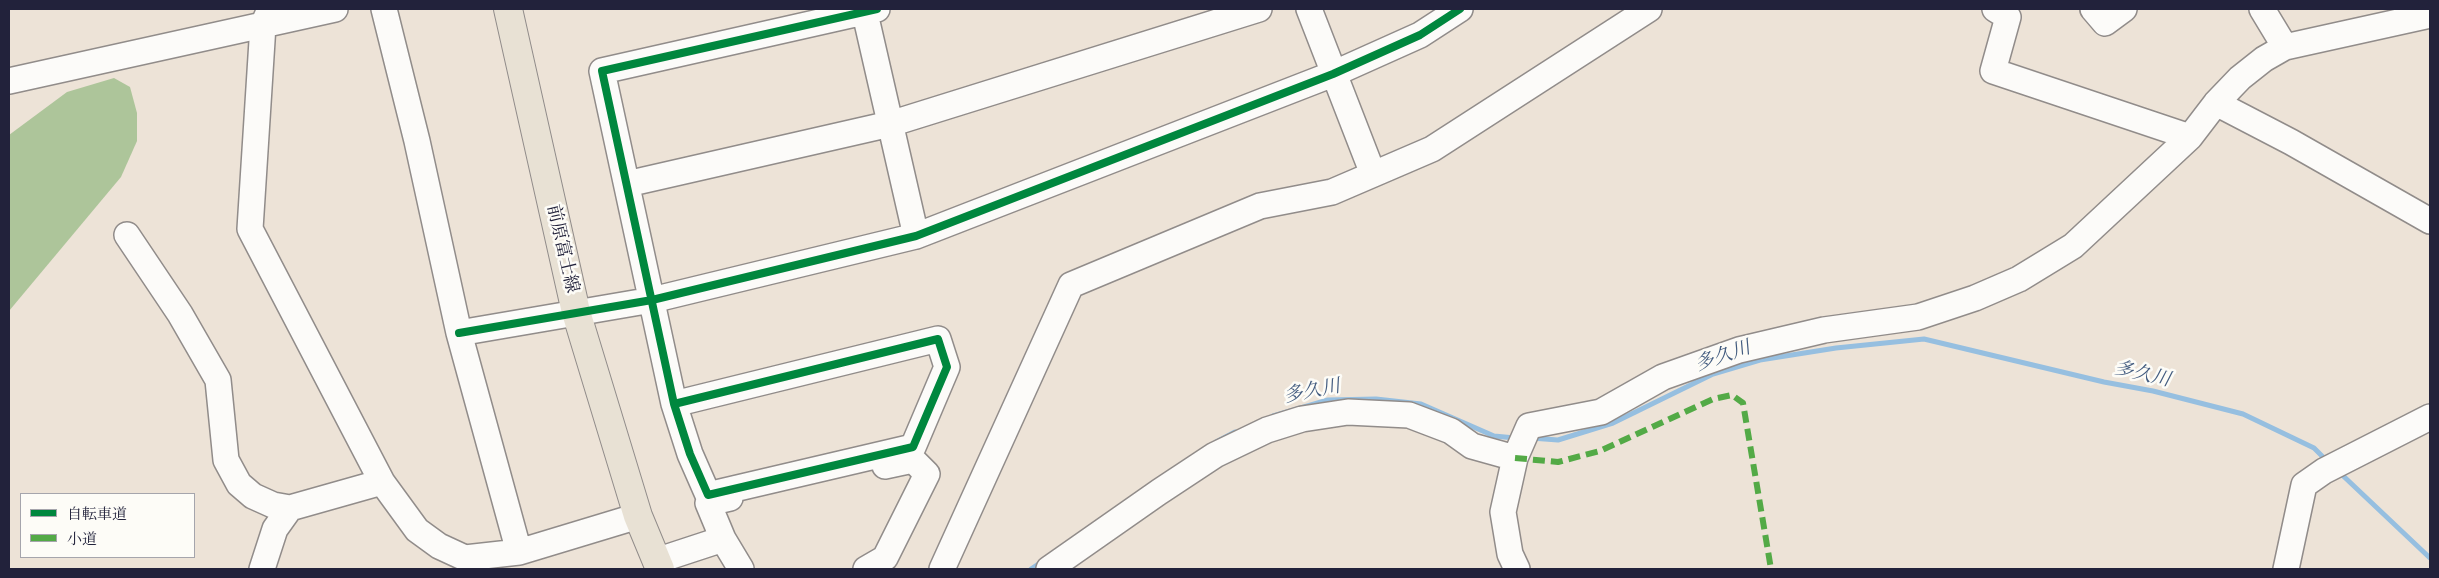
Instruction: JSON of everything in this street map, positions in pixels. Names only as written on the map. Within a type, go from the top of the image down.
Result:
[{"type":"main road","name":"前原富士線","points":[[508,9],[576,312],[638,516],[658,565]]},
{"type":"street","points":[[9,81],[266,17],[335,9]]},
{"type":"street","points":[[384,9],[417,141],[459,334],[519,552]]},
{"type":"street","points":[[627,184],[890,124],[1259,9]]},
{"type":"street","points":[[1309,9],[1373,174]]},
{"type":"street","points":[[459,334],[652,300],[916,236],[1333,74],[1420,35],[1460,9]]},
{"type":"street","points":[[942,569],[1071,285],[1260,206],[1332,192],[1432,149],[1649,9]]},
{"type":"street","points":[[1995,9],[2008,17],[1993,71],[2190,137]]},
{"type":"street","points":[[2093,9],[2104,23],[2124,9]]},
{"type":"street","points":[[2262,9],[2285,47]]},
{"type":"street","points":[[674,404],[938,339],[948,367],[913,447],[708,495],[690,454],[674,404],[602,71],[868,10],[890,124],[916,236]]},
{"type":"street","points":[[1049,569],[1159,492],[1215,456],[1268,430],[1302,419],[1348,412],[1408,416],[1451,431],[1472,446],[1522,443],[1601,412],[1663,377],[1739,350],[1824,330],[1918,317],[1975,298],[2019,279],[2073,246],[2190,137],[2216,103],[2256,65],[2285,47],[2430,15]]},
{"type":"street","points":[[266,17],[250,228],[382,482],[417,530],[439,546],[465,558],[519,552],[638,516]]},
{"type":"street","points":[[2216,103],[2291,142],[2430,221]]},
{"type":"street","points":[[128,235],[180,314],[218,380],[223,443],[232,472],[239,484],[253,496],[290,508],[382,482]]},
{"type":"street","points":[[2286,569],[2304,485],[2324,471],[2430,416]]},
{"type":"street","points":[[1517,569],[1510,554],[1503,512],[1522,443]]},
{"type":"street","points":[[741,569],[722,539],[708,503],[913,460],[927,474],[924,481],[885,558],[866,569]]},
{"type":"street","points":[[262,569],[276,529],[290,508]]},
{"type":"street","points":[[658,565],[722,539]]},
{"type":"green space","points":[[114,78],[130,87],[137,113],[137,141],[121,177],[9,311],[9,135],[67,92]]},
{"type":"waterway","name":"多久川","points":[[1531,438],[1558,440],[1613,423],[1713,374],[1760,360],[1836,348],[1924,339],[2104,382],[2153,391],[2243,414],[2314,448],[2328,462]]},
{"type":"waterway","name":"多久川","points":[[1273,416],[1328,400],[1376,399],[1421,404],[1494,436],[1515,438]]},
{"type":"waterway","name":"多久川","points":[[1216,442],[1235,432]]},
{"type":"waterway","name":"多久川","points":[[2338,471],[2430,558]]},
{"type":"waterway","name":"多久川","points":[[1031,569],[1043,561]]},
{"type":"marked path","points":[[1515,458],[1558,462],[1600,451],[1713,399],[1732,395],[1743,403],[1771,569]]},
{"type":"cycle path","points":[[674,404],[938,339],[947,367],[913,447],[708,495],[690,454],[674,404],[602,71],[877,9]]},
{"type":"cycle path","points":[[459,333],[652,300],[916,236],[1333,74],[1420,35],[1460,9]]}]
